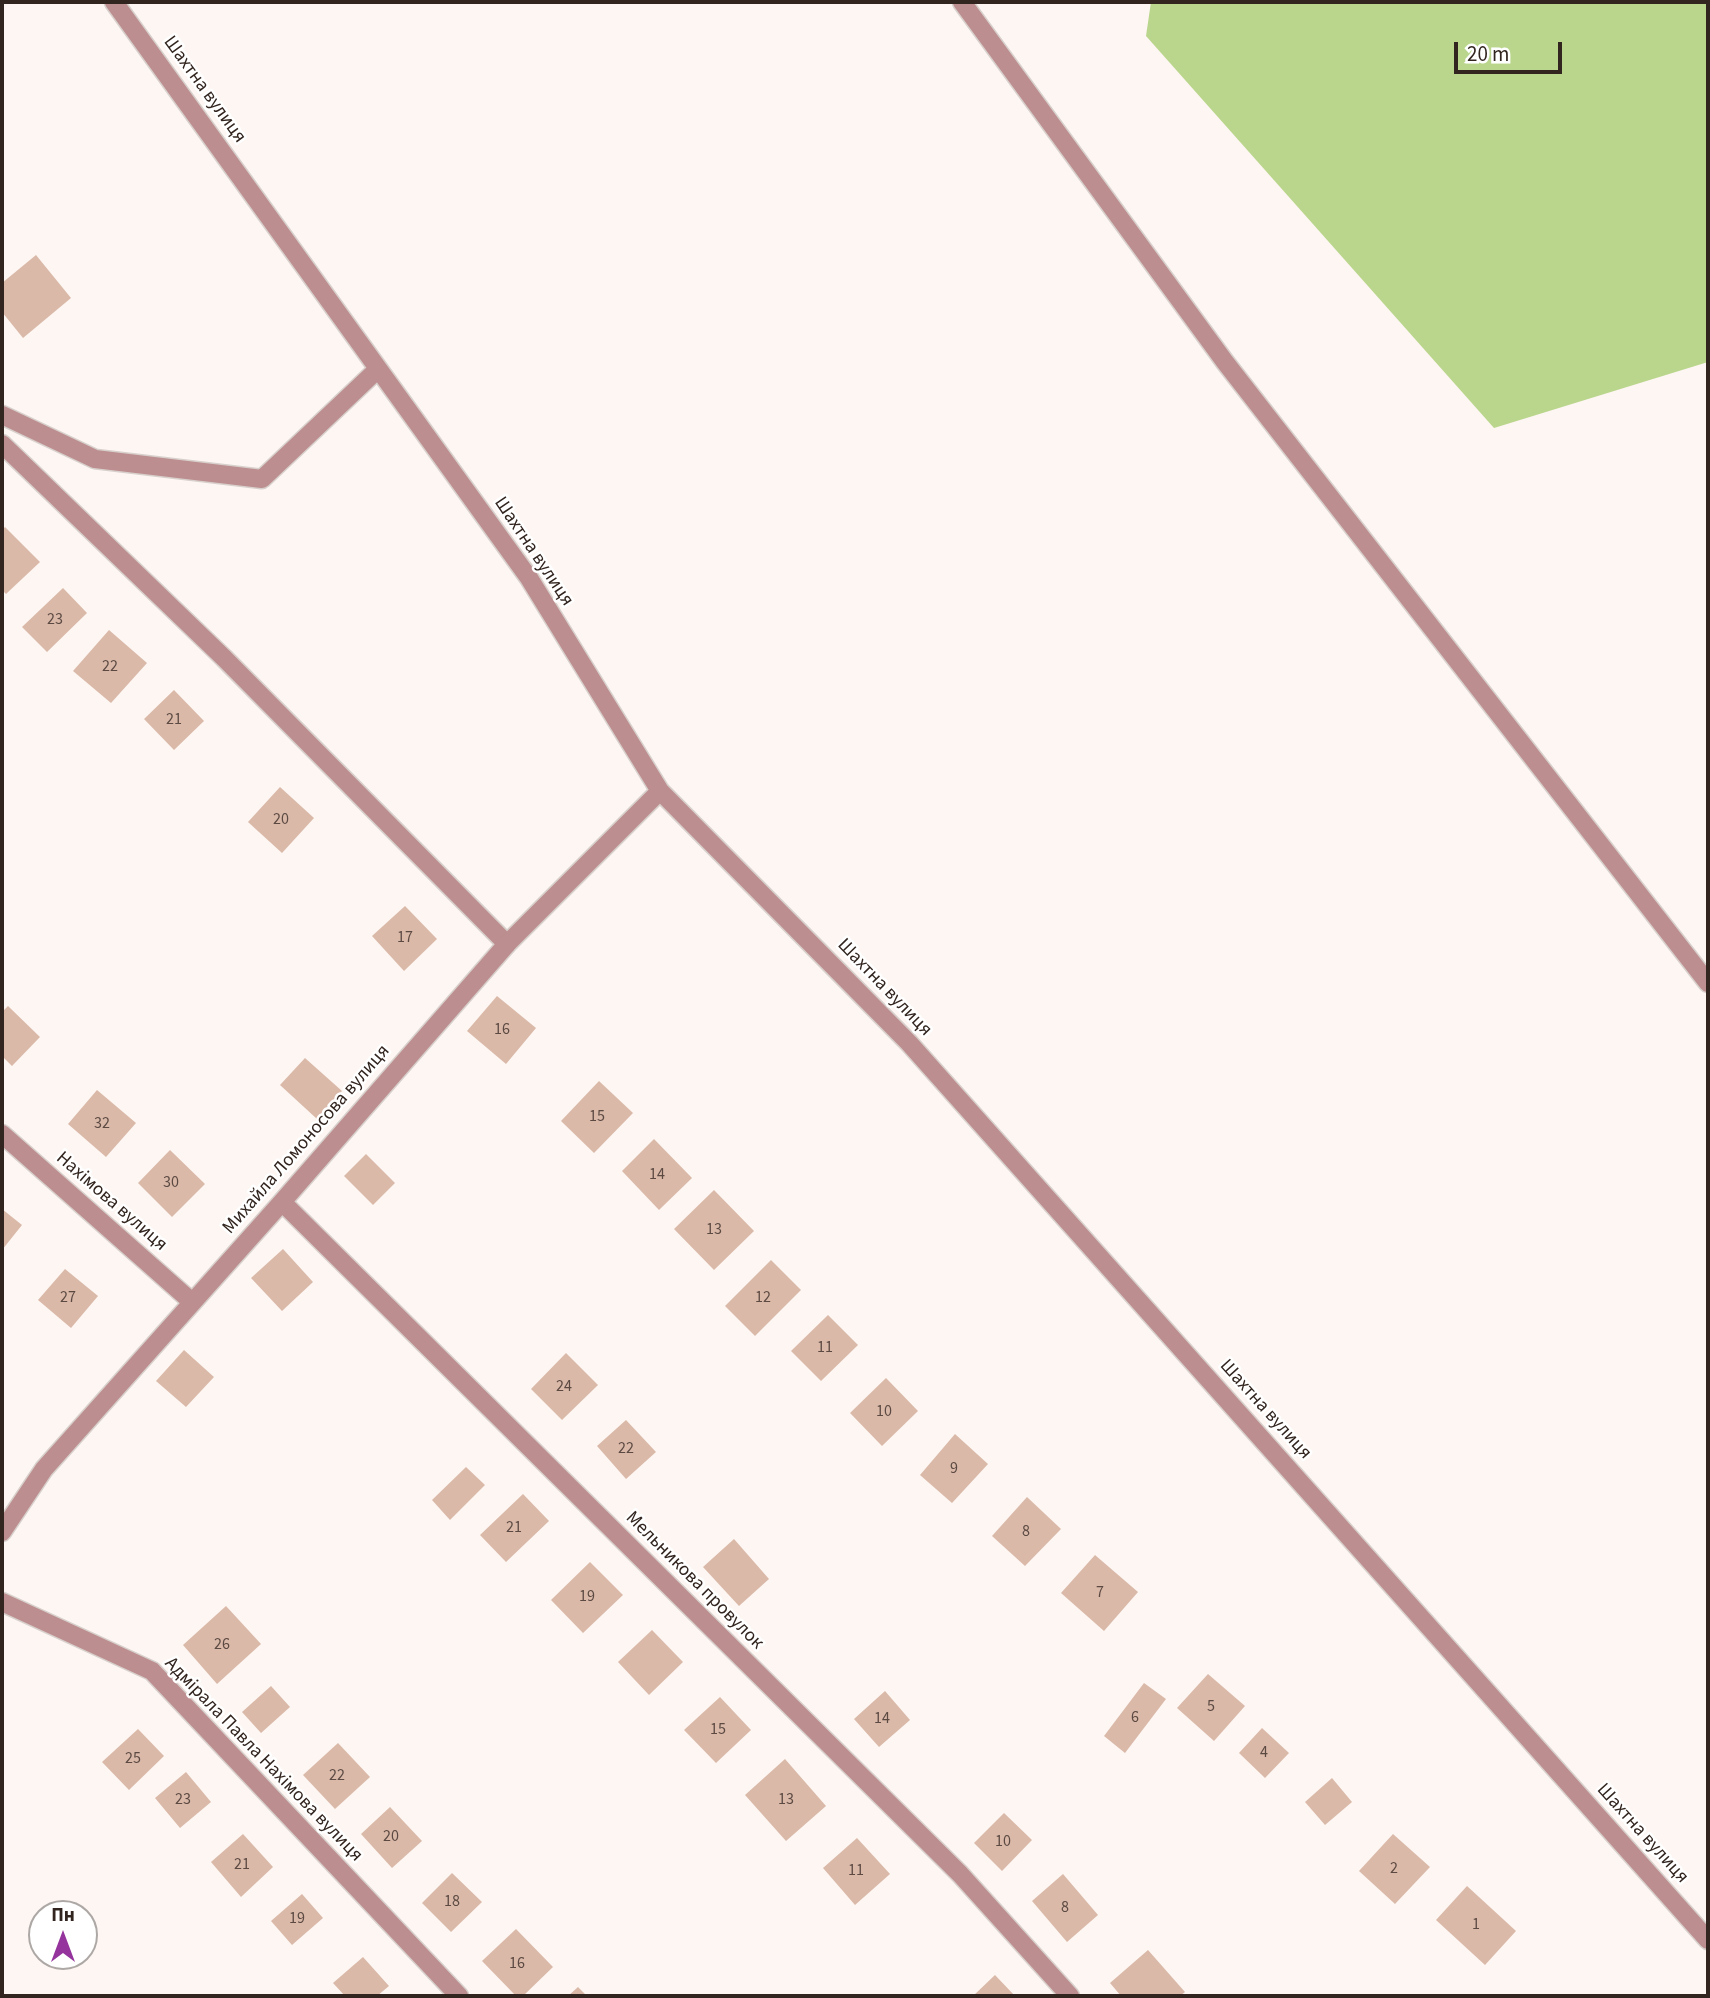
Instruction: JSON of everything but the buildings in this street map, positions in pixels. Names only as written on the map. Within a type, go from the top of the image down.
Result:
[{"type":"street","name":"Шахтна вулиця","points":[[114,2],[529,578],[660,791],[909,1043],[1708,1940]]},
{"type":"street","points":[[962,2],[1225,362],[1708,983]]},
{"type":"street","points":[[2,415],[95,459],[262,479],[378,369]]},
{"type":"street","points":[[2,444],[224,658],[506,944]]},
{"type":"street","name":"Михайла Ломоносова вулиця","points":[[2,1532],[44,1469],[282,1202],[506,944],[660,791]]},
{"type":"street","name":"Нахімова вулиця","points":[[2,1134],[192,1302]]},
{"type":"street","name":"Мельникова провулок","points":[[282,1202],[960,1874],[1070,1996]]},
{"type":"street","name":"Адмірала Павла Нахімова вулиця","points":[[2,1602],[152,1671],[459,1996]]},
{"type":"green space","points":[[1151,2],[1708,2],[1708,362],[1494,428],[1146,36]]}]
